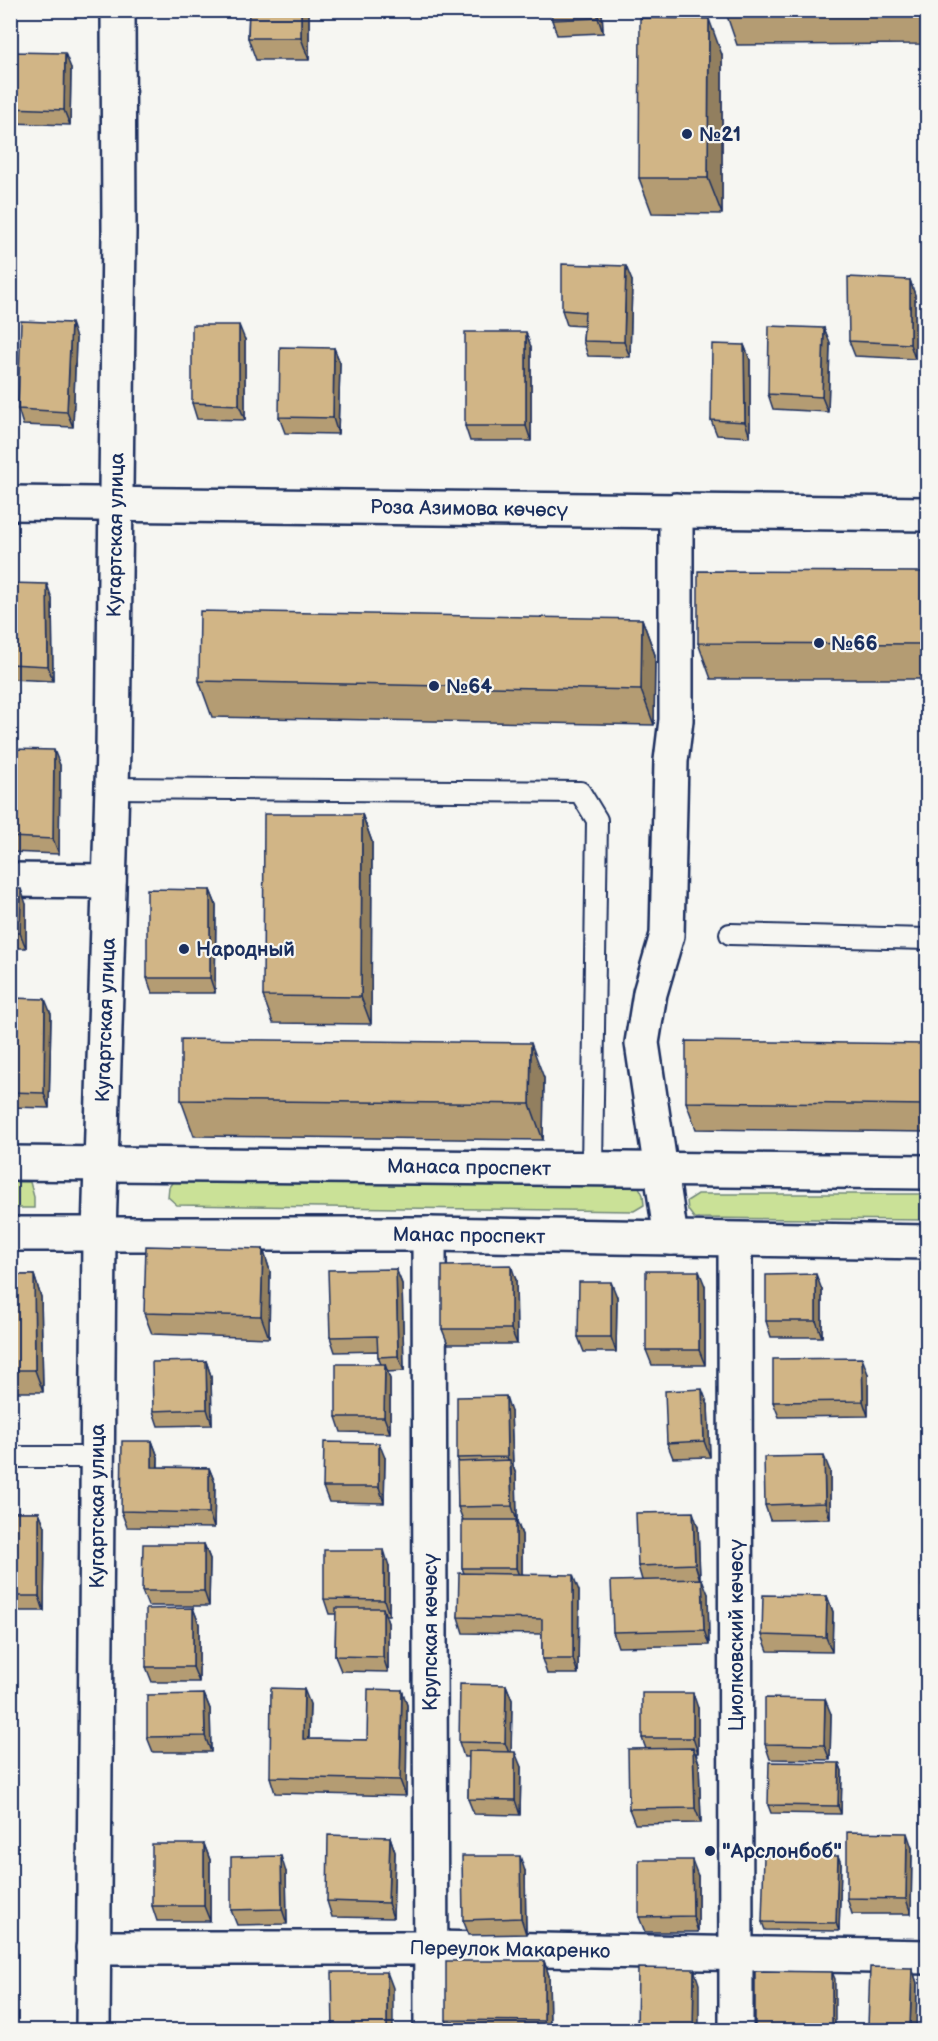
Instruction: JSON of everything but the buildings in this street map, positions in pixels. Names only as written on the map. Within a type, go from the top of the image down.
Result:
[{"type":"street","name":"Кугартская улица","points":[[93,2031],[99,1234],[111,788],[119,232],[118,10]]},
{"type":"street","name":"Роза Азимова көчөсү","points":[[10,503],[927,514]]},
{"type":"street","points":[[671,1238],[642,1043],[650,993],[668,935],[672,761],[676,720],[676,510]]},
{"type":"street","points":[[10,880],[109,881]]},
{"type":"street","name":"Манаса проспект","points":[[10,1163],[927,1172]]},
{"type":"street","name":"Манас проспект","points":[[10,1234],[429,1234],[927,1242]]},
{"type":"street","name":"Крупская көчөсү","points":[[429,1234],[431,2031]]},
{"type":"street","name":"Циолковский көчөсү","points":[[735,1240],[736,2031]]},
{"type":"street","name":"Переулок Макаренко","points":[[93,1948],[431,1948],[927,1957]]},
{"type":"lane","points":[[111,788],[580,792],[597,820],[592,1168]]},
{"type":"lane","points":[[730,934],[927,939]]},
{"type":"lane","points":[[10,1457],[98,1457]]},
{"type":"green space","points":[[174,1180],[638,1185],[643,1195],[644,1205],[634,1211],[177,1205],[168,1197],[169,1187]]},
{"type":"green space","points":[[11,1182],[30,1182],[34,1208],[11,1208]]},
{"type":"green space","points":[[698,1194],[927,1194],[927,1220],[694,1218],[688,1210],[687,1201]]},
{"type":"place","name":"№21","points":[[687,134]]},
{"type":"place","name":"№66","points":[[819,643]]},
{"type":"place","name":"№64","points":[[434,686]]},
{"type":"place","name":"Народный","points":[[184,949]]},
{"type":"place","name":"\"Арслонбоб\"","points":[[710,1851]]}]
